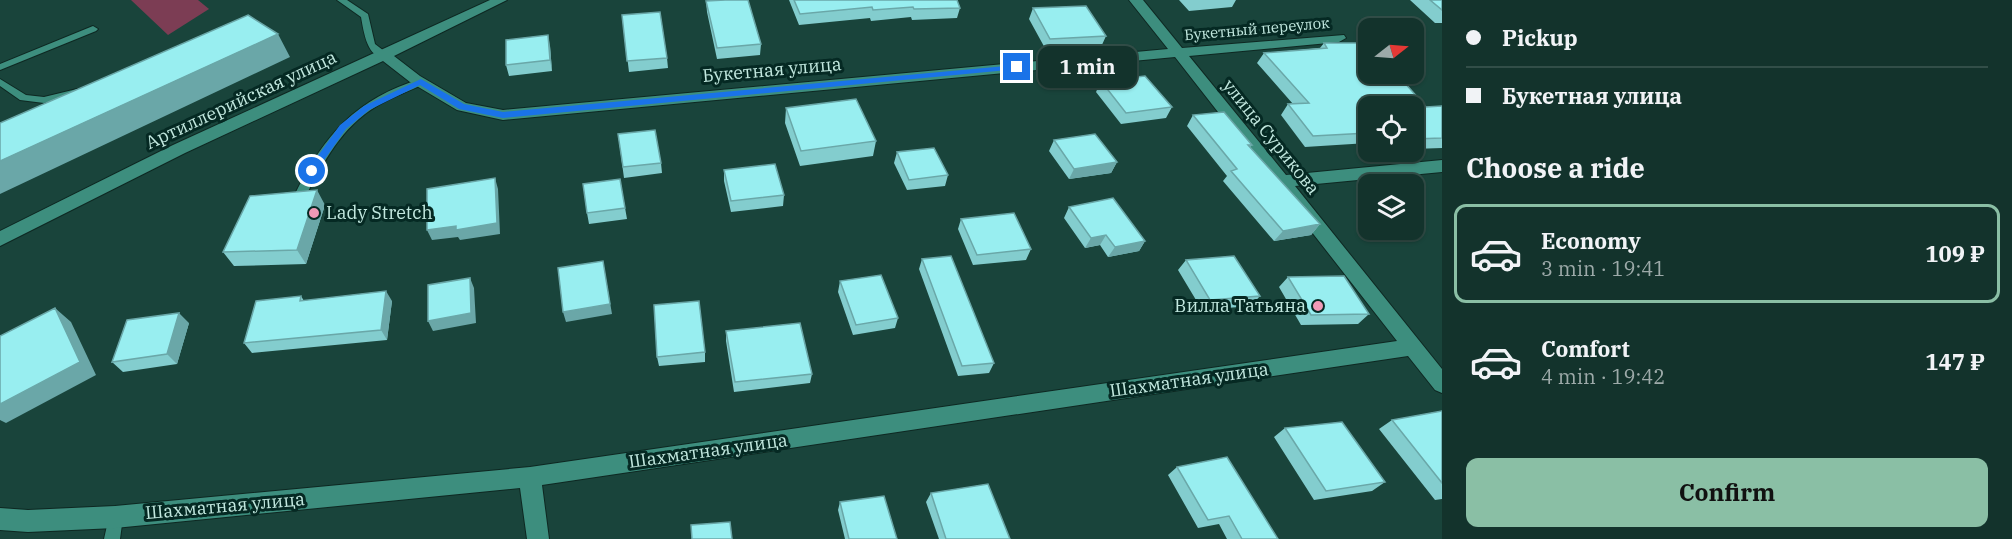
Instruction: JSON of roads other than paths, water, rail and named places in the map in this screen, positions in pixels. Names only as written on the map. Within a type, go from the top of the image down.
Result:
[{"type":"street","name":"Артиллерийская улица","points":[[0,239],[175,151],[385,56],[500,0]]},
{"type":"street","name":"улица Сурикова","points":[[1136,0],[1282,180],[1442,384]]},
{"type":"street","name":"Букетный переулок","points":[[1178,53],[1339,38]]},
{"type":"street","name":"Букетная улица","points":[[385,56],[462,107],[503,115],[1178,53]]},
{"type":"street","points":[[1282,180],[1442,166]]},
{"type":"street","name":"Шахматная улица","points":[[0,519],[115,516],[530,477],[1412,347]]},
{"type":"street","points":[[530,477],[538,539]]},
{"type":"lane","points":[[342,0],[365,16],[371,45],[385,56]]},
{"type":"lane","points":[[0,67],[93,29]]},
{"type":"lane","points":[[0,82],[24,98],[44,100],[69,95],[91,86]]},
{"type":"lane","points":[[301,194],[312,171],[343,127],[366,108],[421,82]]},
{"type":"lane","points":[[112,539],[115,516]]},
{"type":"place","name":"Lady Stretch","points":[[314,213]]},
{"type":"place","name":"Вилла Татьяна","points":[[1318,306]]}]
